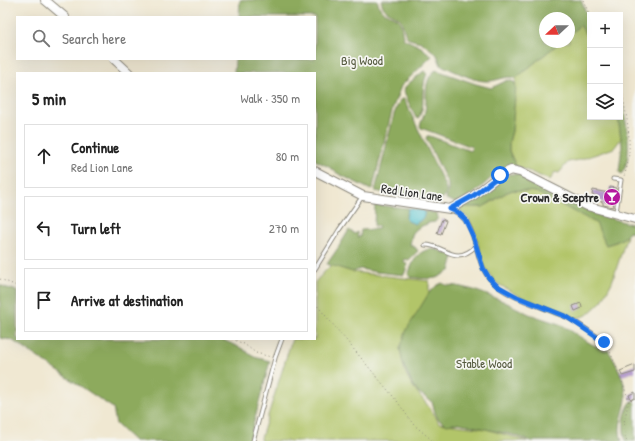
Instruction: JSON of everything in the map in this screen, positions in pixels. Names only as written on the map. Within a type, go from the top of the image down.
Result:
[{"type":"street","points":[[45,0],[64,16]]},
{"type":"street","points":[[115,60],[127,72]]},
{"type":"street","name":"Red Lion Lane","points":[[316,172],[363,196],[450,209],[473,196],[500,175],[511,170],[520,172],[587,206],[635,219]]},
{"type":"lane","points":[[613,179],[621,180],[616,214]]},
{"type":"lane","points":[[316,267],[339,230],[363,196]]},
{"type":"lane","points":[[450,209],[457,212],[465,219],[473,236],[483,268],[489,278],[497,286],[517,297],[567,317],[604,342]]},
{"type":"lane","points":[[425,245],[457,255],[469,252],[476,246]]},
{"type":"lane","points":[[253,441],[275,358],[282,340]]},
{"type":"path","points":[[583,0],[588,12]]},
{"type":"path","points":[[621,180],[628,169],[631,145],[628,119],[623,97]]},
{"type":"path","points":[[0,279],[16,286]]},
{"type":"path","points":[[316,303],[397,401],[414,424],[433,441]]},
{"type":"path","points":[[234,340],[244,344],[256,353],[275,358]]},
{"type":"path","points":[[604,342],[609,349],[629,400],[624,422],[625,438],[627,441]]},
{"type":"green space","name":"Big Wood","points":[[240,0],[377,0],[382,11],[398,19],[401,24],[404,39],[421,47],[432,56],[401,86],[393,107],[371,190],[316,160],[316,72],[234,72],[235,60],[316,60],[316,16],[239,16]]},
{"type":"green space","points":[[381,0],[581,0],[587,15],[587,36],[580,25],[575,30],[575,12],[539,12],[539,48],[553,48],[516,78],[508,77],[489,81],[480,81],[441,65],[437,55],[434,52],[421,42],[409,39],[406,36],[401,20],[386,11]]},
{"type":"green space","points":[[580,25],[587,36],[587,120],[618,120],[621,139],[614,148],[579,160],[568,162],[559,173],[555,172],[550,180],[516,166],[509,151],[516,78],[553,48],[575,48],[575,30]]},
{"type":"green space","points":[[436,70],[491,88],[508,80],[514,82],[516,86],[509,151],[516,166],[505,168],[493,176],[473,194],[456,203],[446,199],[448,184],[426,138],[427,136],[430,136],[470,151],[472,147],[421,128],[420,126],[426,106],[427,84],[432,74]]},
{"type":"green space","points":[[424,71],[427,73],[424,84],[423,106],[418,119],[416,118],[404,91],[408,84]]},
{"type":"green space","points":[[404,99],[445,186],[446,193],[441,199],[375,191],[394,114],[400,100]]},
{"type":"green space","points":[[623,109],[628,134],[628,155],[622,174],[619,172],[622,146],[618,120],[623,120]]},
{"type":"green space","points":[[509,174],[518,174],[602,216],[635,225],[635,234],[629,231],[623,239],[606,245],[596,223],[536,192],[513,190],[507,192],[483,207],[460,207]]},
{"type":"green space","points":[[513,190],[536,192],[596,223],[606,245],[627,236],[612,282],[602,301],[587,315],[575,319],[515,294],[495,282],[484,266],[477,240],[469,219],[459,210],[465,207],[484,206],[505,193]]},
{"type":"green space","points":[[375,205],[408,208],[406,216],[408,221],[415,224],[425,213],[424,211],[437,213],[438,218],[435,222],[424,225],[413,233],[410,245],[413,245],[413,247],[415,247],[418,251],[409,260],[405,259],[404,262],[408,264],[404,275],[360,269],[353,272],[327,264],[349,230],[355,234],[357,232],[357,237],[360,237],[361,230],[378,229],[379,226],[374,226]]},
{"type":"green space","points":[[425,250],[438,250],[454,256],[450,271],[436,278],[410,277],[408,275],[418,255]]},
{"type":"green space","points":[[331,265],[353,272],[429,281],[429,293],[400,348],[404,370],[410,382],[432,411],[439,423],[486,429],[527,441],[260,441],[292,340],[316,340],[316,281]]},
{"type":"green space","name":"Stable Wood","points":[[442,283],[474,290],[503,301],[529,314],[562,325],[602,350],[608,350],[620,373],[626,393],[620,424],[620,435],[622,441],[532,441],[513,435],[459,423],[447,425],[438,419],[432,402],[418,392],[413,386],[403,364],[400,349],[407,329],[429,293],[436,286]]},
{"type":"green space","points":[[0,285],[16,291],[16,340],[223,340],[241,348],[254,357],[270,361],[249,441],[134,441],[116,424],[113,408],[12,340],[0,338]]},
{"type":"green space","points":[[633,400],[635,404],[635,441],[626,441],[624,431],[625,414]]},
{"type":"water","points":[[408,208],[424,211],[421,220],[415,224],[408,221],[406,219]]},
{"type":"building","name":"Crown & Sceptre","points":[[610,187],[616,188],[613,207],[603,205],[603,202],[598,201],[598,196],[592,195],[593,190],[609,193]]},
{"type":"building","points":[[442,219],[446,221],[441,234],[437,233]]},
{"type":"building","points":[[581,303],[582,308],[575,311],[573,306]]},
{"type":"building","points":[[635,365],[635,372],[622,376],[620,371]]},
{"type":"building","points":[[635,392],[635,398],[631,400],[629,395]]},
{"type":"place","name":"Crown & Sceptre","points":[[612,197]]},
{"type":"route","points":[[500,175],[473,196],[450,209],[457,212],[465,219],[469,226],[479,258],[489,278],[505,291],[567,317],[604,342]]}]
